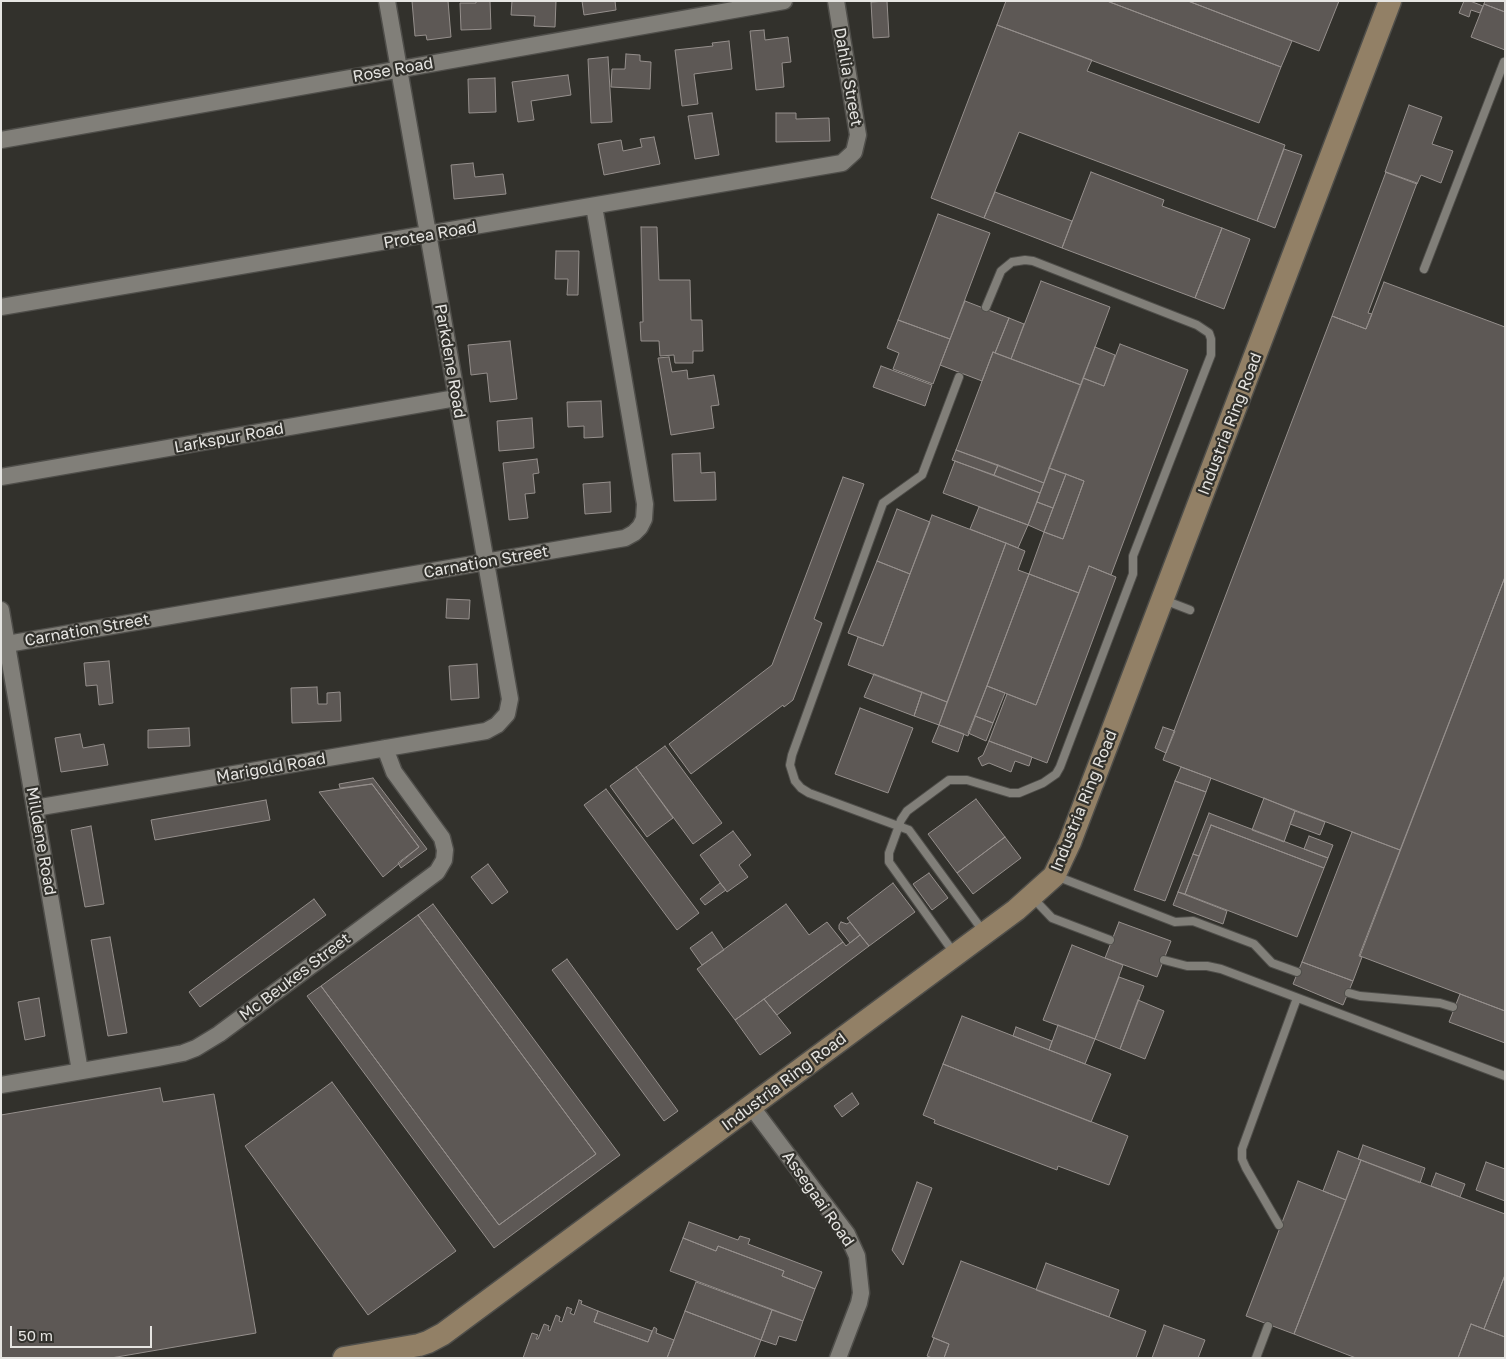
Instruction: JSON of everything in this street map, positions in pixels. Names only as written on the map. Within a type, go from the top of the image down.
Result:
[{"type":"street","name":"Parkdene Road","points":[[387,1],[510,699],[509,707],[503,720]]},
{"type":"street","name":"Rose Road","points":[[1,140],[784,1]]},
{"type":"street","name":"Dahlia Street","points":[[836,1],[858,135],[854,152]]},
{"type":"street","name":"Industria Ring Road","points":[[344,1358],[419,1345],[443,1334],[956,954],[1031,897],[1054,876],[1070,842],[1163,600],[1390,1]]},
{"type":"street","name":"Protea Road","points":[[1,307],[835,165],[854,152]]},
{"type":"street","name":"Carnation Street","points":[[7,644],[486,563],[625,538],[634,533],[644,519],[645,504],[594,206]]},
{"type":"street","name":"Larkspur Road","points":[[1,477],[456,398]]},
{"type":"street","name":"Milldene Road","points":[[1,610],[80,1071]]},
{"type":"street","name":"Marigold Road","points":[[35,808],[486,731],[503,720]]},
{"type":"street","name":"Mc Beukes Street","points":[[1,1085],[183,1053],[202,1044],[220,1034],[437,872],[444,860],[445,850],[442,838],[394,772],[385,748]]},
{"type":"street","name":"Assegaai Road","points":[[752,1106],[847,1234],[856,1256],[861,1293],[838,1358]]},
{"type":"lane","points":[[1424,269],[1504,62]]},
{"type":"lane","points":[[956,954],[889,862],[889,853],[898,826],[904,814],[949,780],[967,780],[1010,792],[1019,792],[1043,783],[1056,774],[1133,574],[1133,556],[1211,355],[1212,344],[1208,333],[1197,325],[1033,261],[1019,260],[1005,266],[998,275],[986,307]]},
{"type":"lane","points":[[960,377],[922,475],[884,503],[790,765],[795,781],[809,793],[909,830],[984,933]]},
{"type":"lane","points":[[1163,600],[1190,610]]},
{"type":"lane","points":[[1054,876],[1174,922],[1193,921],[1254,944],[1272,963],[1297,972]]},
{"type":"lane","points":[[1031,897],[1052,918],[1110,940]]},
{"type":"lane","points":[[1164,960],[1187,966],[1207,966],[1221,969],[1505,1076]]},
{"type":"lane","points":[[1349,993],[1360,996],[1440,1003],[1453,1008]]},
{"type":"lane","points":[[1279,1225],[1246,1168],[1242,1159],[1242,1149],[1297,998]]},
{"type":"lane","points":[[1256,1358],[1268,1326]]},
{"type":"building","points":[[412,1],[448,1],[451,37],[427,40],[426,35],[415,36]]},
{"type":"building","points":[[476,1],[490,1],[491,29],[461,30],[460,3],[476,3]]},
{"type":"building","points":[[512,1],[556,1],[555,27],[534,26],[535,16],[511,15]]},
{"type":"building","points":[[582,1],[615,1],[616,10],[584,15]]},
{"type":"building","points":[[887,1],[889,37],[873,38],[871,2]]},
{"type":"building","points":[[1006,1],[1107,1],[1281,67],[1259,123],[997,25]]},
{"type":"building","points":[[1107,1],[1188,1],[1292,41],[1281,67]]},
{"type":"building","points":[[1188,1],[1339,1],[1319,51]]},
{"type":"building","points":[[1464,1],[1470,1],[1483,6],[1480,13],[1471,10],[1469,17],[1459,13]]},
{"type":"building","points":[[1485,1],[1505,1],[1505,12],[1484,4]]},
{"type":"building","points":[[1484,4],[1505,12],[1505,50],[1471,37]]},
{"type":"building","points":[[997,25],[1092,60],[1087,71],[1285,145],[1257,221],[1019,132],[984,218],[931,198]]},
{"type":"building","points":[[764,30],[765,40],[788,37],[791,62],[782,63],[784,87],[756,90],[750,31]]},
{"type":"building","points":[[729,41],[732,69],[694,74],[698,104],[682,106],[675,50],[713,46],[712,43]]},
{"type":"building","points":[[626,54],[640,55],[640,61],[651,62],[650,89],[611,87],[612,69],[625,69]]},
{"type":"building","points":[[608,57],[612,122],[591,123],[588,59]]},
{"type":"building","points":[[568,75],[571,95],[531,101],[534,120],[518,122],[512,82]]},
{"type":"building","points":[[495,78],[496,112],[469,113],[468,79]]},
{"type":"building","points":[[1409,105],[1442,117],[1432,144],[1453,151],[1441,183],[1421,175],[1417,184],[1385,172]]},
{"type":"building","points":[[712,113],[719,155],[695,159],[688,116]]},
{"type":"building","points":[[776,113],[796,113],[796,119],[829,118],[830,141],[776,142]]},
{"type":"building","points":[[654,137],[660,164],[604,175],[598,144],[621,140],[623,151],[642,147],[640,139]]},
{"type":"building","points":[[1284,149],[1302,155],[1275,228],[1257,221]]},
{"type":"building","points":[[473,163],[475,177],[503,174],[506,194],[454,199],[451,165]]},
{"type":"building","points":[[1091,172],[1164,200],[1162,206],[1222,228],[1195,298],[1062,248]]},
{"type":"building","points":[[1386,172],[1417,183],[1368,313],[1372,314],[1366,329],[1332,316]]},
{"type":"building","points":[[995,192],[1072,221],[1062,248],[984,218]]},
{"type":"building","points":[[938,214],[990,233],[950,339],[898,320]]},
{"type":"building","points":[[641,227],[657,227],[659,280],[690,280],[691,320],[702,320],[703,351],[693,351],[693,363],[675,363],[674,355],[660,356],[659,341],[641,341],[640,322],[643,322]]},
{"type":"building","points":[[1222,228],[1250,239],[1224,309],[1195,298]]},
{"type":"building","points":[[556,251],[579,251],[578,295],[567,295],[568,279],[555,279]]},
{"type":"building","points":[[1041,281],[1110,307],[1081,385],[1011,359]]},
{"type":"building","points":[[1384,282],[1505,327],[1505,577],[1400,850],[1163,760],[1332,316],[1366,329]]},
{"type":"building","points":[[965,301],[1009,318],[982,381],[940,365]]},
{"type":"building","points":[[1009,318],[1024,324],[1011,359],[995,353]]},
{"type":"building","points":[[898,320],[950,339],[933,384],[893,369],[899,353],[887,348]]},
{"type":"building","points":[[510,341],[517,399],[490,402],[487,373],[471,375],[468,345]]},
{"type":"building","points":[[1120,344],[1188,370],[1111,575],[1089,566],[1079,593],[1029,574],[1044,532],[1063,539],[1084,481],[1049,468],[1083,378],[1104,386]]},
{"type":"building","points":[[1095,347],[1115,355],[1104,386],[1083,378]]},
{"type":"building","points":[[993,352],[1081,385],[1044,483],[956,450]]},
{"type":"building","points":[[669,357],[672,372],[687,370],[688,379],[714,375],[719,405],[711,406],[714,428],[671,435],[658,358]]},
{"type":"building","points":[[881,366],[932,385],[925,406],[873,387]]},
{"type":"building","points":[[601,401],[603,437],[584,438],[584,426],[568,427],[567,402]]},
{"type":"building","points":[[532,418],[534,448],[499,451],[497,421]]},
{"type":"building","points":[[956,450],[998,465],[994,475],[952,460]]},
{"type":"building","points":[[700,453],[701,473],[715,472],[716,500],[674,501],[672,454]]},
{"type":"building","points":[[537,459],[539,473],[533,474],[535,493],[525,494],[528,518],[509,520],[503,463]]},
{"type":"building","points":[[955,461],[1040,493],[1028,525],[943,493]]},
{"type":"building","points":[[998,465],[1044,483],[1040,493],[994,475]]},
{"type":"building","points":[[1049,468],[1066,474],[1053,508],[1037,502]]},
{"type":"building","points":[[1066,474],[1084,481],[1063,539],[1044,532]]},
{"type":"building","points":[[843,477],[864,484],[814,619],[822,623],[793,700],[784,707],[783,705],[691,774],[669,744],[772,665]]},
{"type":"building","points":[[610,482],[611,512],[585,514],[583,484]]},
{"type":"building","points":[[1037,502],[1053,508],[1044,532],[1028,525]]},
{"type":"building","points":[[979,507],[1028,525],[1018,548],[970,529]]},
{"type":"building","points":[[897,509],[930,522],[910,574],[877,561]]},
{"type":"building","points":[[932,515],[1006,543],[947,702],[848,665],[858,637],[883,646]]},
{"type":"building","points":[[1006,543],[1025,551],[1018,570],[1029,574],[968,736],[939,725]]},
{"type":"building","points":[[877,561],[910,574],[883,646],[848,633]]},
{"type":"building","points":[[1089,566],[1116,577],[1047,763],[989,741],[1007,694],[1036,705]]},
{"type":"building","points":[[1029,574],[1079,593],[1036,705],[987,686]]},
{"type":"building","points":[[1505,577],[1505,1011],[1360,956]]},
{"type":"building","points":[[447,599],[470,600],[469,619],[446,618]]},
{"type":"building","points":[[109,661],[113,703],[99,705],[97,685],[86,686],[84,663]]},
{"type":"building","points":[[477,664],[479,698],[451,700],[449,666]]},
{"type":"building","points":[[874,674],[922,692],[914,716],[864,697]]},
{"type":"building","points":[[987,686],[1005,693],[993,723],[975,716]]},
{"type":"building","points":[[317,687],[318,704],[327,704],[327,693],[340,692],[341,721],[292,723],[291,688]]},
{"type":"building","points":[[922,692],[947,702],[939,725],[914,716]]},
{"type":"building","points":[[860,708],[913,728],[888,793],[835,774]]},
{"type":"building","points":[[975,716],[993,723],[986,741],[968,733]]},
{"type":"building","points":[[939,725],[964,734],[958,752],[932,742]]},
{"type":"building","points":[[1163,727],[1175,731],[1166,753],[1155,748]]},
{"type":"building","points":[[189,728],[190,746],[148,748],[148,730]]},
{"type":"building","points":[[80,734],[83,748],[104,744],[108,765],[61,772],[55,738]]},
{"type":"building","points":[[989,741],[1032,757],[1029,766],[1015,761],[1011,772],[989,763],[982,766],[978,758],[983,755]]},
{"type":"building","points":[[665,746],[722,823],[693,844],[636,767]]},
{"type":"building","points":[[636,767],[673,818],[647,837],[610,786]]},
{"type":"building","points":[[1181,767],[1211,778],[1206,792],[1175,781]]},
{"type":"building","points":[[373,778],[427,849],[401,868],[398,863],[419,847],[372,784],[340,788],[339,784]]},
{"type":"building","points":[[1175,781],[1206,792],[1165,901],[1134,890]]},
{"type":"building","points":[[372,784],[419,847],[383,877],[319,792]]},
{"type":"building","points":[[606,789],[699,913],[677,930],[584,805]]},
{"type":"building","points":[[1264,798],[1295,811],[1284,842],[1252,830]]},
{"type":"building","points":[[976,799],[1005,837],[957,873],[928,834]]},
{"type":"building","points":[[266,800],[270,820],[155,840],[151,820]]},
{"type":"building","points":[[1295,811],[1325,822],[1320,835],[1290,824]]},
{"type":"building","points":[[1209,813],[1328,858],[1324,868],[1211,825],[1199,856],[1193,854]]},
{"type":"building","points":[[1211,825],[1324,868],[1297,937],[1185,894]]},
{"type":"building","points":[[91,826],[104,904],[85,907],[71,830]]},
{"type":"building","points":[[733,831],[751,855],[739,865],[748,877],[727,892],[700,855]]},
{"type":"building","points":[[1352,832],[1400,850],[1359,956],[1362,957],[1353,981],[1302,962]]},
{"type":"building","points":[[1309,836],[1333,845],[1328,858],[1304,849]]},
{"type":"building","points":[[1005,837],[1021,858],[973,894],[957,873]]},
{"type":"building","points":[[1193,854],[1199,856],[1185,894],[1178,892]]},
{"type":"building","points":[[488,864],[508,892],[492,904],[471,877]]},
{"type":"building","points":[[929,873],[948,898],[932,910],[913,884]]},
{"type":"building","points":[[720,883],[726,890],[705,905],[700,899]]},
{"type":"building","points":[[893,883],[915,912],[869,946],[847,918]]},
{"type":"building","points":[[1178,892],[1227,911],[1223,924],[1173,905]]},
{"type":"building","points":[[314,899],[326,915],[200,1007],[189,992]]},
{"type":"building","points":[[433,904],[620,1155],[494,1248],[307,996],[321,986],[499,1225],[596,1154],[418,915]]},
{"type":"building","points":[[786,904],[809,935],[827,922],[843,942],[735,1020],[697,969]]},
{"type":"building","points":[[418,915],[596,1154],[499,1225],[321,986]]},
{"type":"building","points":[[841,922],[847,924],[850,922],[860,935],[850,943],[839,929]]},
{"type":"building","points":[[1119,922],[1171,941],[1157,977],[1105,958]]},
{"type":"building","points":[[712,932],[724,950],[702,965],[690,948]]},
{"type":"building","points":[[860,935],[869,946],[777,1015],[764,999],[843,942],[846,946]]},
{"type":"building","points":[[110,937],[127,1033],[108,1036],[91,940]]},
{"type":"building","points":[[1072,945],[1123,965],[1095,1039],[1043,1020]]},
{"type":"building","points":[[567,959],[678,1111],[664,1121],[552,970]]},
{"type":"building","points":[[1302,962],[1353,981],[1343,1005],[1293,984]]},
{"type":"building","points":[[1119,977],[1144,986],[1120,1049],[1095,1039]]},
{"type":"building","points":[[1460,994],[1505,1011],[1505,1043],[1449,1022]]},
{"type":"building","points":[[39,998],[45,1036],[25,1040],[18,1002]]},
{"type":"building","points":[[764,999],[791,1033],[760,1055],[735,1020]]},
{"type":"building","points":[[1138,1000],[1164,1011],[1145,1059],[1120,1049]]},
{"type":"building","points":[[962,1016],[1111,1074],[1091,1122],[943,1064]]},
{"type":"building","points":[[1058,1025],[1095,1039],[1085,1064],[1049,1050]]},
{"type":"building","points":[[1016,1027],[1052,1041],[1049,1050],[1013,1036]]},
{"type":"building","points":[[943,1064],[1128,1136],[1109,1185],[1058,1166],[1057,1170],[934,1123],[935,1120],[923,1115]]},
{"type":"building","points":[[332,1082],[456,1251],[368,1315],[245,1146]]},
{"type":"building","points":[[160,1088],[163,1102],[214,1094],[256,1333],[111,1358],[1,1358],[1,1115]]},
{"type":"building","points":[[852,1093],[859,1104],[842,1117],[834,1106]]},
{"type":"building","points":[[1363,1145],[1425,1168],[1420,1183],[1358,1159]]},
{"type":"building","points":[[1338,1151],[1361,1160],[1346,1200],[1323,1191]]},
{"type":"building","points":[[1361,1160],[1505,1214],[1505,1275],[1484,1329],[1471,1324],[1458,1358],[1356,1358],[1294,1334]]},
{"type":"building","points":[[1486,1162],[1505,1169],[1505,1201],[1476,1190]]},
{"type":"building","points":[[1436,1173],[1465,1184],[1460,1197],[1431,1186]]},
{"type":"building","points":[[1298,1181],[1346,1200],[1294,1334],[1246,1316]]},
{"type":"building","points":[[917,1182],[932,1188],[903,1265],[892,1250]]},
{"type":"building","points":[[689,1222],[738,1240],[740,1236],[750,1239],[748,1244],[822,1272],[815,1289],[782,1276],[784,1271],[718,1246],[716,1251],[683,1238]]},
{"type":"building","points":[[683,1238],[716,1251],[718,1246],[784,1271],[782,1276],[815,1289],[803,1321],[670,1271]]},
{"type":"building","points":[[961,1261],[1146,1331],[1136,1358],[944,1358],[949,1344],[932,1337]]},
{"type":"building","points":[[1046,1263],[1119,1290],[1109,1317],[1036,1290]]},
{"type":"building","points":[[1505,1275],[1505,1337],[1484,1329]]},
{"type":"building","points":[[696,1282],[772,1310],[761,1340],[685,1311]]},
{"type":"building","points":[[579,1300],[582,1301],[581,1304],[598,1311],[594,1322],[648,1342],[654,1327],[657,1329],[656,1333],[674,1340],[667,1358],[523,1358],[532,1333],[538,1335],[536,1339],[538,1339],[544,1324],[549,1326],[548,1330],[550,1331],[556,1315],[560,1317],[559,1321],[562,1322],[567,1307],[572,1309],[570,1313],[574,1315]]},
{"type":"building","points":[[772,1310],[803,1321],[796,1341],[779,1336],[776,1345],[761,1340]]},
{"type":"building","points":[[598,1311],[652,1331],[648,1342],[594,1322]]},
{"type":"building","points":[[685,1311],[761,1340],[754,1358],[667,1358]]},
{"type":"building","points":[[1471,1324],[1505,1337],[1505,1358],[1458,1358]]},
{"type":"building","points":[[1164,1325],[1205,1340],[1198,1358],[1152,1358]]},
{"type":"building","points":[[934,1338],[949,1344],[944,1358],[927,1356]]}]
